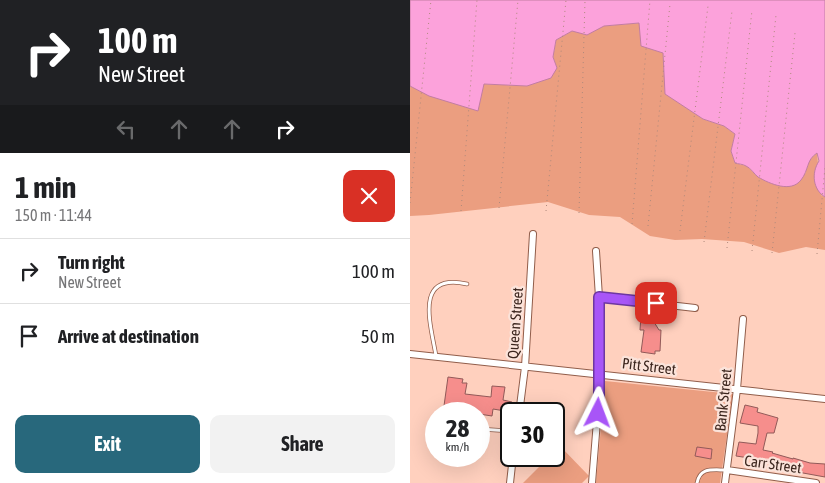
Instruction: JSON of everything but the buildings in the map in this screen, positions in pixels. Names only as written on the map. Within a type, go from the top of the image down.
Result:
[{"type":"street","name":"Queen Street","points":[[521,402],[525,367],[533,234]]},
{"type":"street","points":[[592,483],[599,396],[599,297],[596,251]]},
{"type":"street","points":[[599,297],[695,308]]},
{"type":"street","name":"Bank Street","points":[[725,483],[737,389],[743,319]]},
{"type":"street","name":"Pitt Street","points":[[410,354],[825,399]]},
{"type":"street","points":[[510,483],[512,467]]},
{"type":"street","name":"Carr Street","points":[[727,470],[816,483]]},
{"type":"lane","points":[[436,356],[429,314],[431,296],[437,285],[445,282],[454,281],[467,284]]},
{"type":"lane","points":[[696,483],[698,477],[705,470],[727,470]]},
{"type":"path","points":[[410,203],[431,0]]},
{"type":"path","points":[[461,211],[477,0]]},
{"type":"path","points":[[499,208],[518,0]]},
{"type":"path","points":[[546,211],[566,0]]},
{"type":"path","points":[[579,213],[585,0]]},
{"type":"path","points":[[632,224],[650,0]]},
{"type":"path","points":[[648,226],[670,4]]},
{"type":"path","points":[[680,230],[708,6]]},
{"type":"path","points":[[727,248],[752,10]]},
{"type":"path","points":[[704,242],[732,11]]},
{"type":"path","points":[[752,251],[776,15]]},
{"type":"path","points":[[772,253],[796,33]]},
{"type":"path","points":[[817,254],[825,167]]},
{"type":"shaded area","points":[[410,0],[825,0],[825,197],[818,190],[814,181],[816,166],[819,161],[817,153],[809,162],[801,180],[797,184],[786,187],[768,182],[758,177],[748,167],[735,163],[731,151],[735,134],[724,126],[703,119],[665,94],[663,53],[641,46],[639,23],[604,26],[587,35],[572,31],[556,40],[553,57],[557,68],[551,78],[527,86],[484,84],[478,111],[429,96],[410,86]]},
{"type":"shaded area","points":[[639,23],[663,53],[666,94],[703,119],[724,126],[735,134],[731,151],[735,163],[747,166],[757,176],[805,174],[809,160],[817,153],[821,195],[825,197],[825,250],[806,247],[779,253],[744,242],[702,239],[675,240],[650,236],[620,217],[589,215],[548,202],[410,216],[410,86],[430,96],[484,84],[527,86],[557,68],[553,57],[556,40],[572,31],[587,34],[604,26]]},
{"type":"shaded area","points":[[605,381],[733,394],[720,483],[596,483]]},
{"type":"shaded area","points":[[565,451],[589,476],[582,483],[523,483],[539,467],[565,467]]},
{"type":"route","points":[[598,413],[599,297],[656,303]]}]
